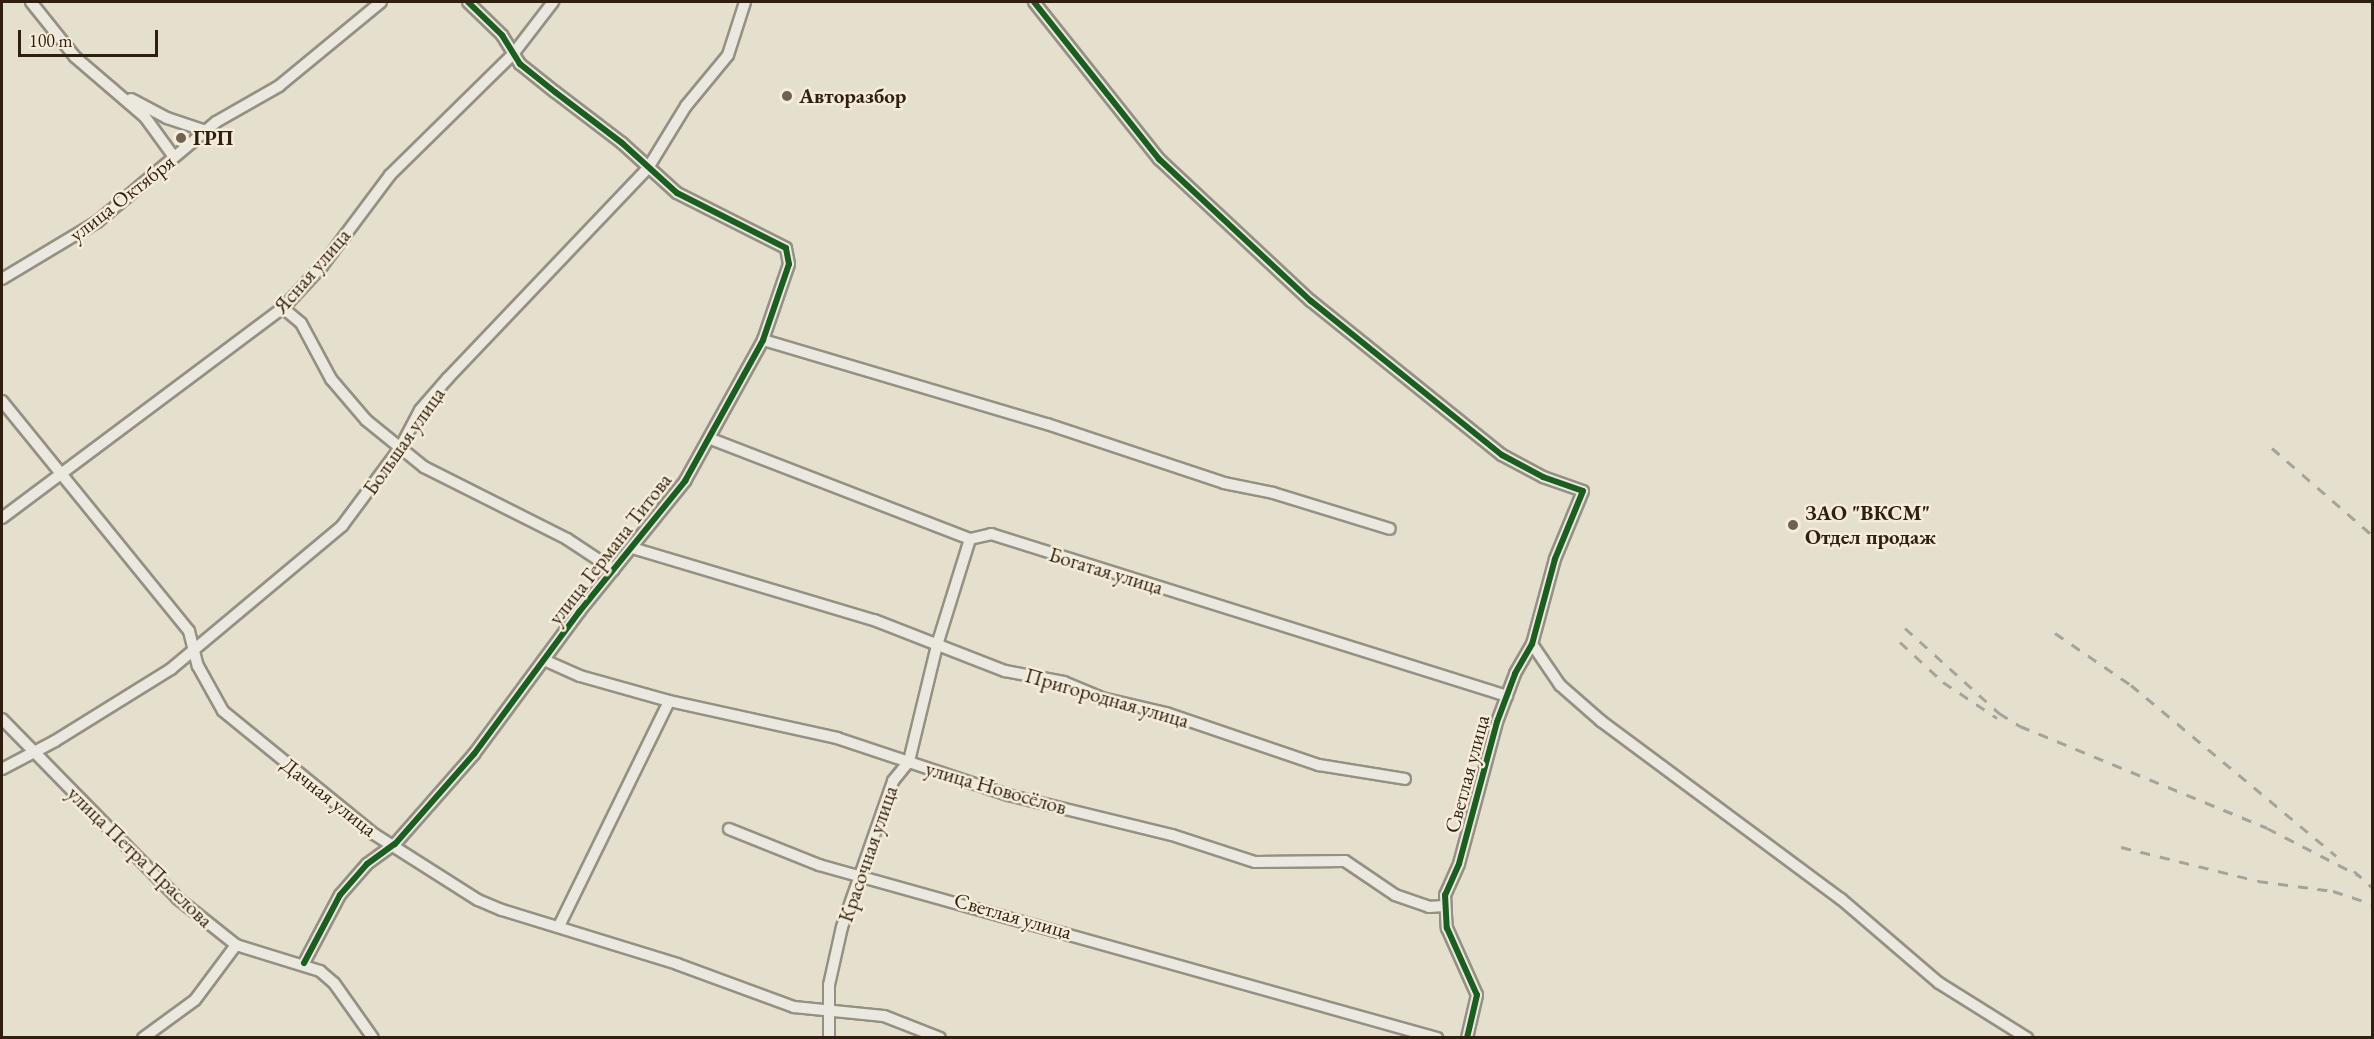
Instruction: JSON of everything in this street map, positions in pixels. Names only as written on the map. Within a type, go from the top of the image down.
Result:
[{"type":"street","points":[[31,2],[75,57],[120,93],[145,117],[174,157]]},
{"type":"street","name":"улица Октября","points":[[2,279],[97,222],[206,131],[279,86],[381,2]]},
{"type":"street","points":[[468,2],[502,35],[520,64],[648,168]]},
{"type":"street","name":"Ясная улица","points":[[2,518],[283,308],[322,266],[390,175],[513,54],[553,2]]},
{"type":"street","name":"Большая улица","points":[[2,769],[162,675],[342,526],[400,448],[420,410],[501,318],[648,168],[686,106],[728,55],[745,2]]},
{"type":"street","name":"Светлая улица","points":[[1034,2],[1160,159],[1311,301],[1502,455],[1543,477],[1583,491],[1555,559],[1532,644],[1507,696],[1444,906]]},
{"type":"street","points":[[120,93],[167,118],[206,131]]},
{"type":"street","name":"улица Германа Титова","points":[[304,963],[340,895],[368,864],[395,844],[474,754],[544,660],[685,481],[711,439],[763,340],[789,264],[786,248],[772,239],[698,205],[648,168]]},
{"type":"street","points":[[283,308],[301,323],[331,379],[366,420],[424,467],[567,539],[614,570]]},
{"type":"street","points":[[763,340],[1047,424],[1224,483],[1273,493],[1390,530]]},
{"type":"street","name":"Дачная улица","points":[[2,401],[60,476],[189,631],[205,682],[223,711],[357,821],[478,900],[794,1007],[884,1016],[940,1038]]},
{"type":"street","name":"Богатая улица","points":[[711,439],[970,539],[991,534],[1507,696]]},
{"type":"street","name":"Красочная улица","points":[[828,1038],[829,985],[842,927],[893,781],[909,761],[937,645],[970,539]]},
{"type":"street","name":"Пригородная улица","points":[[632,548],[874,620],[1005,671],[1064,682],[1102,699],[1166,713],[1319,765],[1405,779]]},
{"type":"street","points":[[1532,644],[1560,685],[1601,721],[1841,899],[1939,983],[2027,1038]]},
{"type":"street","name":"улица Новосёлов","points":[[544,660],[580,676],[669,701],[837,738],[1008,795],[1172,835],[1255,862],[1345,861],[1395,895],[1429,907],[1444,906]]},
{"type":"street","points":[[559,926],[669,701]]},
{"type":"street","name":"улица Петра Праслова","points":[[2,719],[177,898],[236,945],[304,963],[334,983],[373,1038]]},
{"type":"street","name":"Светлая улица","points":[[729,829],[819,864],[1437,1038]]},
{"type":"street","points":[[1444,906],[1448,928],[1477,995],[1465,1036]]},
{"type":"street","points":[[143,1038],[195,1000],[236,945]]},
{"type":"railway","points":[[2272,448],[2372,535]]},
{"type":"railway","points":[[1905,628],[1999,713],[2020,726],[2267,828],[2360,876]]},
{"type":"railway","points":[[2055,633],[2131,685],[2336,856]]},
{"type":"railway","points":[[1900,642],[1943,682],[1997,718]]},
{"type":"railway","points":[[2121,847],[2258,881],[2333,891],[2372,904]]},
{"type":"railway","points":[[2354,871],[2372,887]]},
{"type":"cycle path","points":[[304,963],[340,895],[367,864],[395,844],[474,754],[579,612],[685,481],[763,340],[789,264],[786,248],[677,193],[622,143],[520,64],[502,35],[468,2]]},
{"type":"cycle path","points":[[1034,2],[1159,159],[1311,301],[1502,455],[1543,477],[1583,491],[1555,559],[1532,644],[1515,674],[1497,722],[1459,864],[1445,895],[1447,928],[1477,995],[1467,1038]]},
{"type":"place","name":"Авторазбор","points":[[787,96]]},
{"type":"place","name":"ГРП","points":[[181,138]]},
{"type":"place","name":"ЗАО \"ВКСМ\" Отдел продаж","points":[[1793,525]]}]
